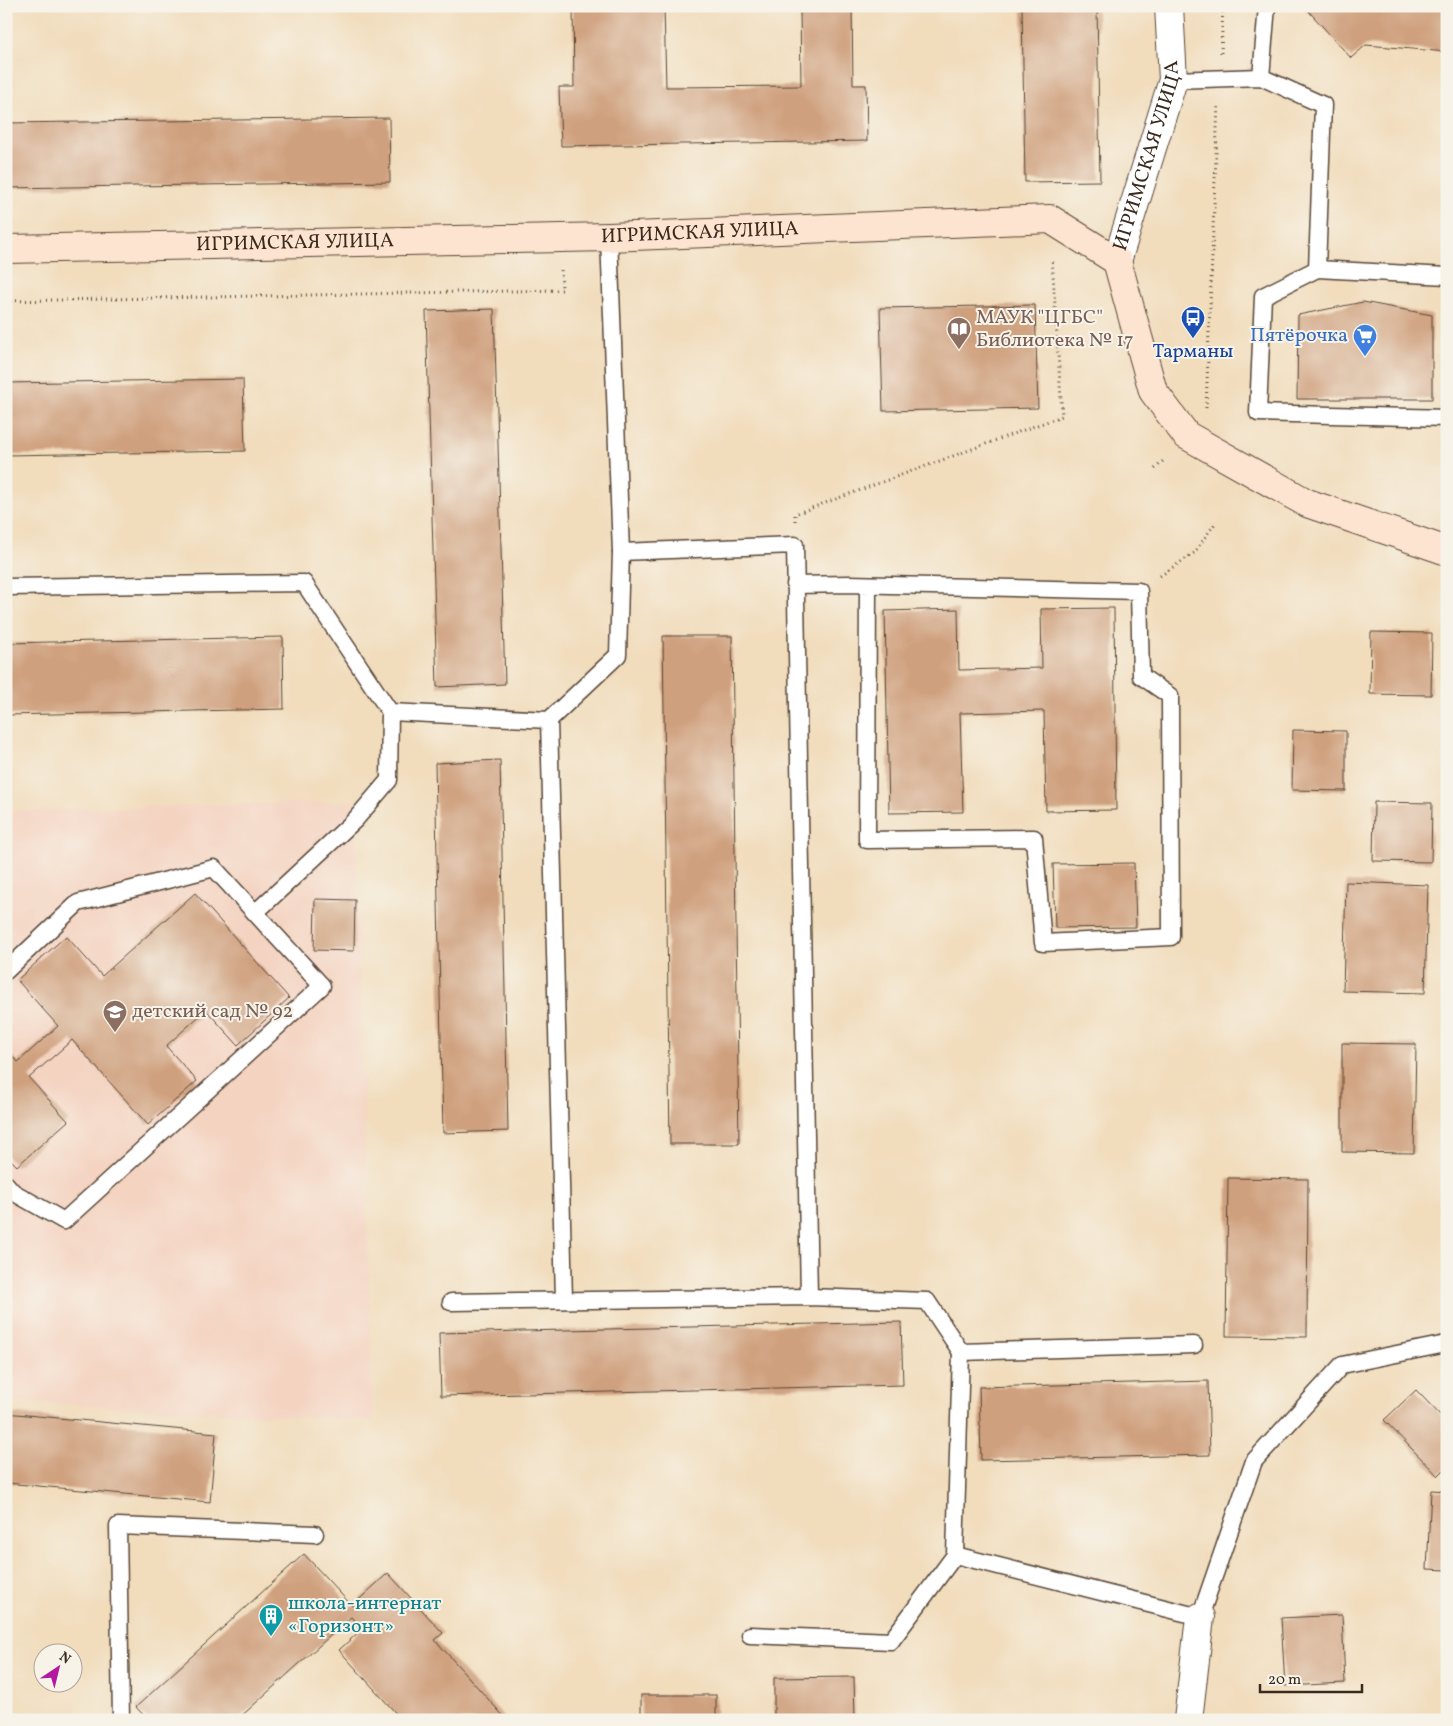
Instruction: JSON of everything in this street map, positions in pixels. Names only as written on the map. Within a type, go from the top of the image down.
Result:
[{"type":"street","name":"ИГРИМСКАЯ УЛИЦА","points":[[6,249],[609,237],[1050,219],[1117,261],[1172,80],[1169,6]]},
{"type":"street","points":[[1117,261],[1153,391],[1186,435],[1307,503],[1447,550]]},
{"type":"street","points":[[1188,1720],[1200,1617]]},
{"type":"lane","points":[[1261,76],[1267,6]]},
{"type":"lane","points":[[1172,80],[1261,76],[1323,105],[1317,269]]},
{"type":"lane","points":[[390,712],[549,720],[618,655],[621,552],[609,237]]},
{"type":"lane","points":[[1447,276],[1317,269],[1263,296],[1258,413],[1447,418]]},
{"type":"lane","points":[[621,552],[794,545],[809,1297]]},
{"type":"lane","points":[[6,587],[304,583],[390,712],[389,780],[355,820],[256,912]]},
{"type":"lane","points":[[795,585],[868,585],[1139,591],[1141,676],[1170,696],[1171,937],[1043,943],[1034,838],[867,840],[868,585]]},
{"type":"lane","points":[[549,720],[564,1299]]},
{"type":"lane","points":[[6,971],[78,904],[214,868],[322,986],[64,1222],[13,1192],[6,1184]]},
{"type":"lane","points":[[451,1302],[809,1297],[927,1301],[961,1352],[955,1555],[892,1641],[750,1634]]},
{"type":"lane","points":[[955,1555],[1200,1617],[1254,1461],[1342,1364],[1446,1344]]},
{"type":"lane","points":[[961,1352],[1194,1345]]},
{"type":"lane","points":[[120,1720],[118,1526],[314,1534]]},
{"type":"path","points":[[1156,469],[1206,412],[1223,6]]},
{"type":"path","points":[[794,545],[795,514],[1062,416],[1050,219]]},
{"type":"path","points":[[6,301],[562,290],[560,238]]},
{"type":"path","points":[[1139,591],[1194,553],[1216,522]]},
{"type":"shaded area","points":[[355,801],[373,1421],[6,1401],[6,811]]},
{"type":"building","points":[[573,6],[664,6],[666,87],[801,86],[800,6],[852,6],[853,85],[866,85],[867,141],[561,146],[559,87],[574,87]]},
{"type":"building","points":[[1022,6],[1097,6],[1100,181],[1025,182]]},
{"type":"building","points":[[1304,6],[1447,6],[1447,52],[1366,45],[1351,58]]},
{"type":"building","points":[[389,118],[390,182],[6,188],[6,123]]},
{"type":"building","name":"Пятёрочка","points":[[1363,302],[1432,315],[1432,399],[1297,399],[1298,315]]},
{"type":"building","points":[[1035,305],[1038,408],[883,411],[880,308]]},
{"type":"building","points":[[494,309],[505,684],[437,687],[426,311]]},
{"type":"building","points":[[243,379],[245,451],[6,455],[6,383]]},
{"type":"building","points":[[1114,608],[1116,810],[1046,811],[1044,711],[960,713],[963,812],[889,813],[885,611],[958,609],[959,670],[1042,668],[1041,609]]},
{"type":"building","points":[[1371,632],[1432,633],[1431,695],[1370,694]]},
{"type":"building","points":[[663,636],[732,636],[739,1144],[670,1144]]},
{"type":"building","points":[[283,637],[284,709],[6,715],[6,643]]},
{"type":"building","points":[[1293,730],[1346,731],[1346,791],[1292,790]]},
{"type":"building","points":[[500,760],[508,1131],[443,1133],[435,763]]},
{"type":"building","points":[[1374,802],[1432,803],[1431,862],[1373,861]]},
{"type":"building","points":[[1134,863],[1136,927],[1055,928],[1053,864]]},
{"type":"building","points":[[1346,882],[1428,885],[1425,993],[1343,991]]},
{"type":"building","name":"детский сад № 92","points":[[195,893],[289,998],[238,1045],[206,1010],[166,1046],[197,1081],[148,1125],[72,1040],[29,1078],[68,1121],[17,1166],[6,1155],[6,1050],[18,1062],[58,1026],[17,980],[66,936],[102,976]]},
{"type":"building","name":"детский сад № 92","points":[[315,899],[355,900],[354,951],[314,950]]},
{"type":"building","points":[[1342,1043],[1416,1044],[1414,1153],[1342,1152]]},
{"type":"building","points":[[1228,1178],[1308,1179],[1307,1337],[1226,1336]]},
{"type":"building","points":[[901,1322],[903,1385],[441,1396],[439,1333]]},
{"type":"building","points":[[1208,1381],[1210,1455],[981,1460],[979,1387]]},
{"type":"building","points":[[1416,1390],[1447,1422],[1447,1467],[1438,1476],[1384,1420]]},
{"type":"building","points":[[6,1413],[216,1433],[210,1502],[6,1483]]},
{"type":"building","points":[[1431,1490],[1447,1491],[1447,1570],[1427,1569]]},
{"type":"building","name":"школа-интернат «Горизонт»","points":[[304,1554],[352,1606],[388,1573],[443,1633],[435,1640],[507,1720],[402,1720],[339,1650],[362,1629],[351,1617],[237,1720],[148,1720],[136,1707]]},
{"type":"building","points":[[1342,1615],[1345,1683],[1285,1686],[1281,1618]]},
{"type":"building","points":[[854,1677],[855,1720],[774,1720],[774,1678]]},
{"type":"building","points":[[641,1695],[716,1695],[716,1720],[641,1720]]},
{"type":"place","name":"Тарманы","points":[[1193,339]]},
{"type":"place","name":"МАУК \"ЦГБС\" Библиотека № 17","points":[[959,350]]},
{"type":"place","name":"Пятёрочка","points":[[1365,357]]},
{"type":"place","name":"детский сад № 92","points":[[115,1033]]},
{"type":"place","name":"школа-интернат «Горизонт»","points":[[271,1637]]}]
